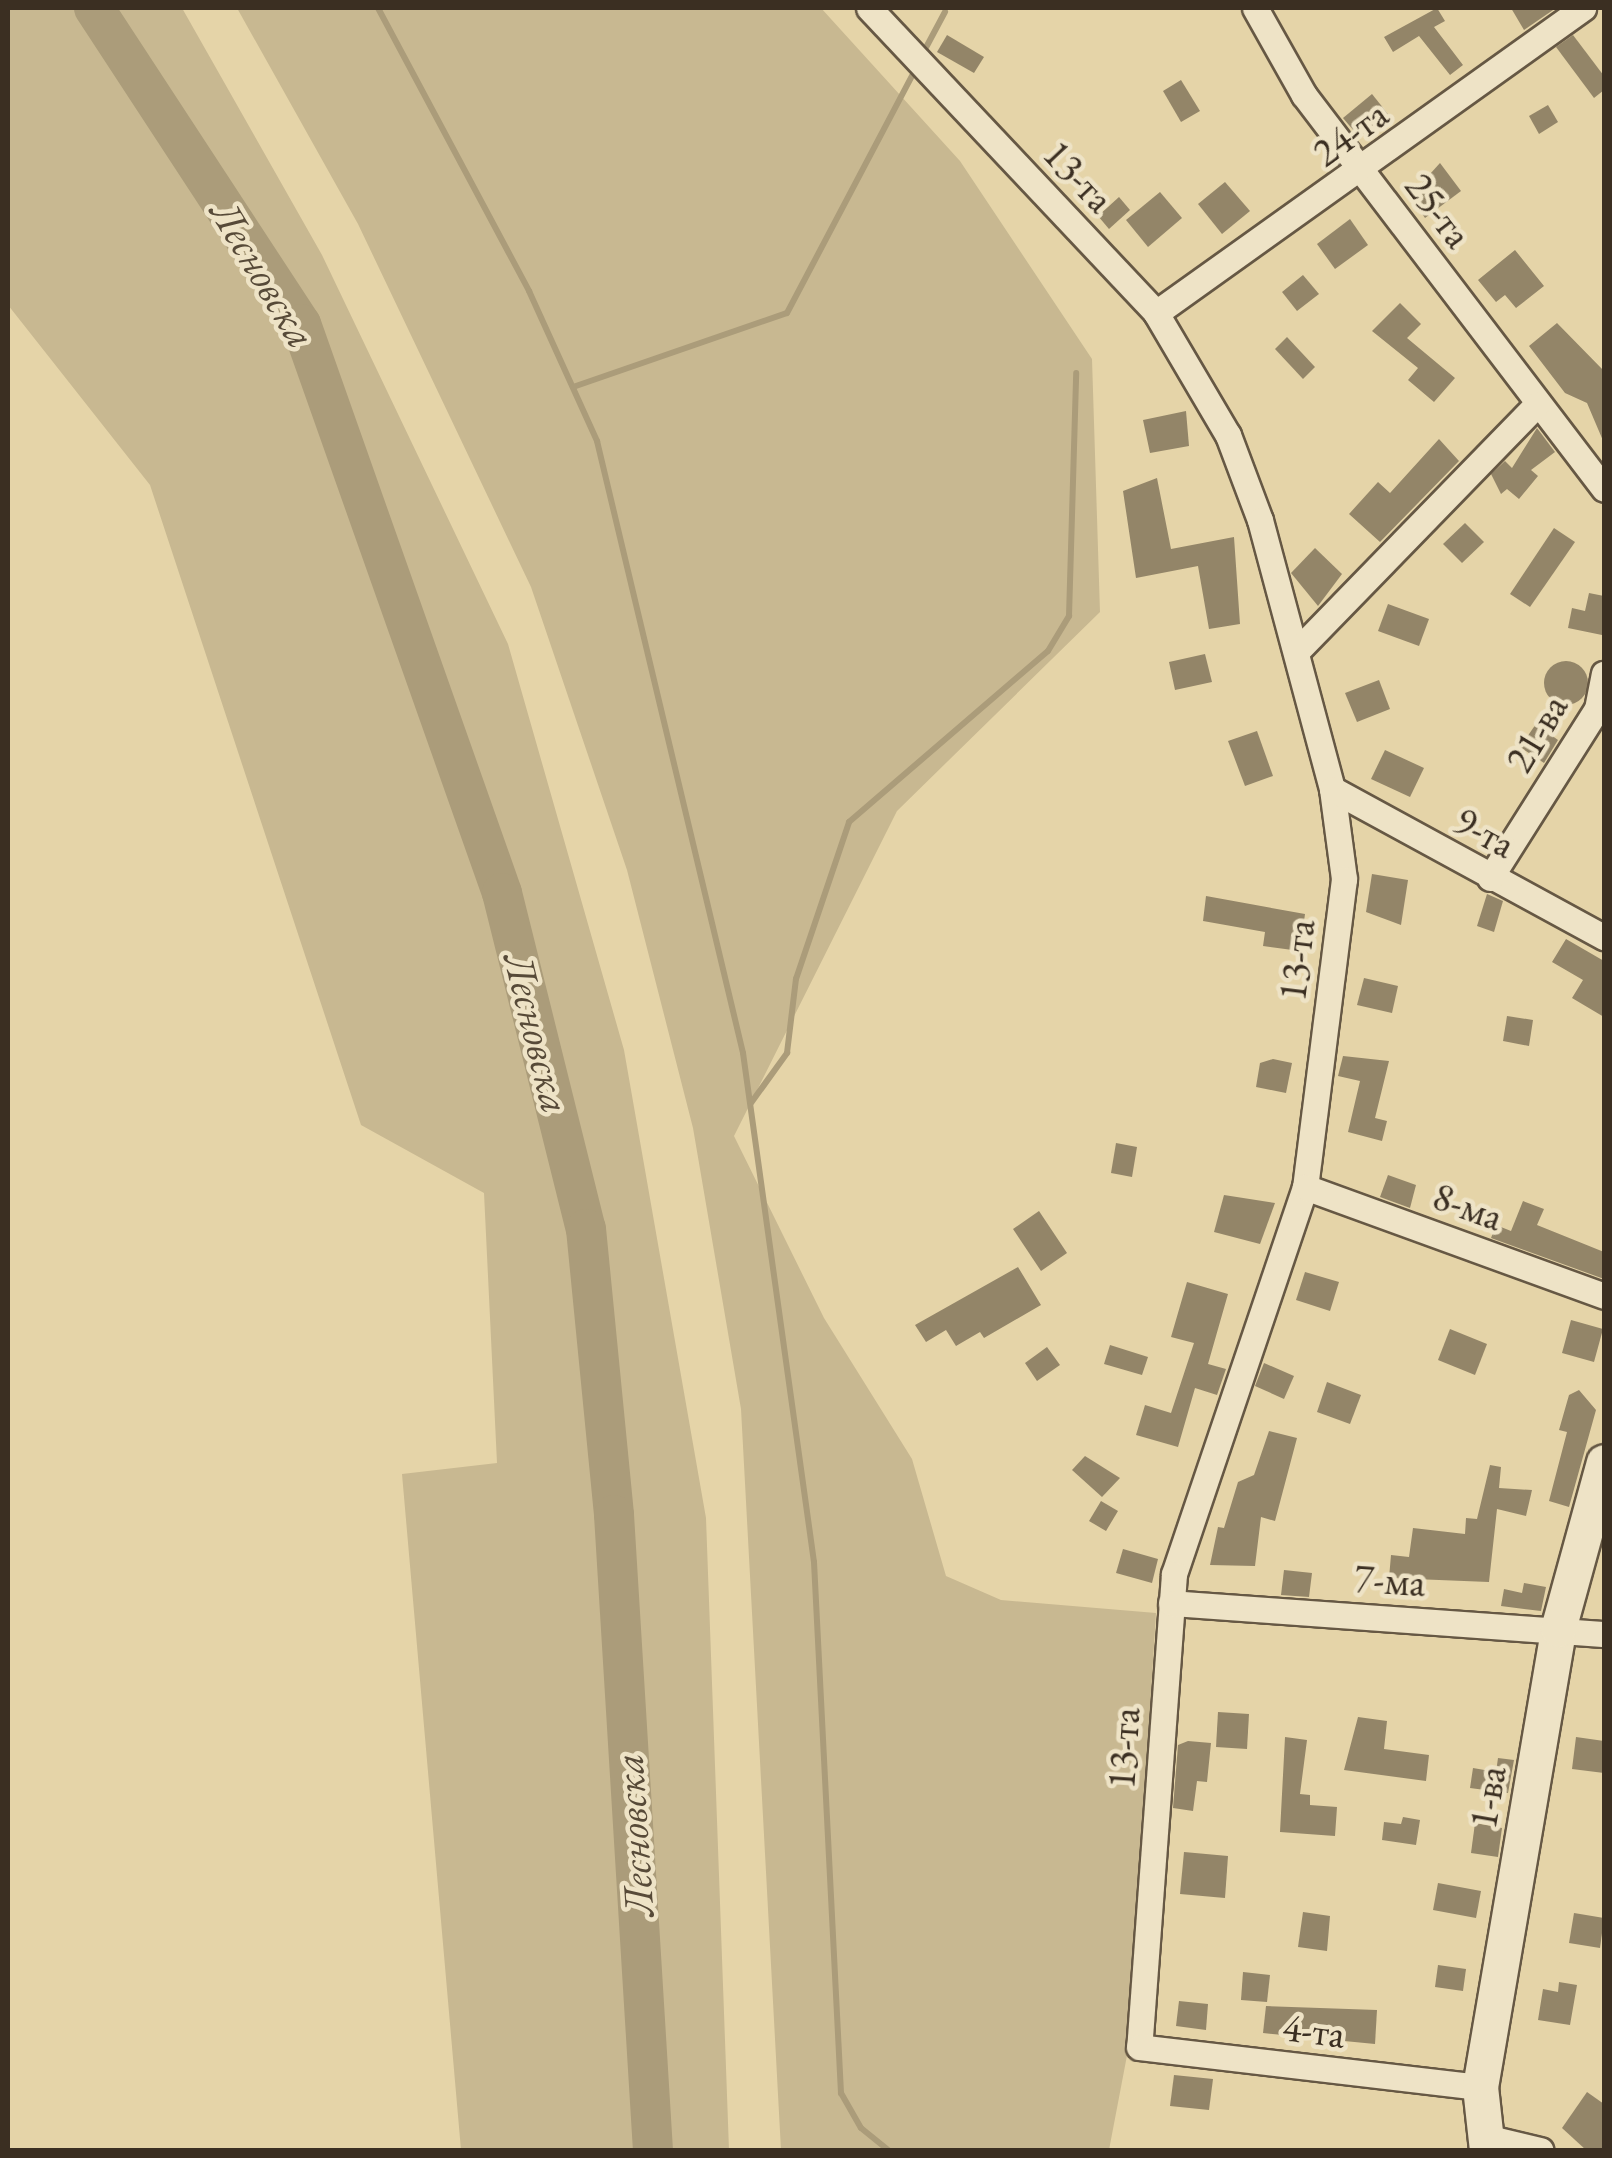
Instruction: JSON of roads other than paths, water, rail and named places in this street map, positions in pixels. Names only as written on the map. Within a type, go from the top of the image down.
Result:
[{"type":"street","name":"13-та","points":[[869,8],[1156,313],[1228,435],[1297,651],[1332,790],[1344,879],[1305,1187],[1171,1602],[1139,2047]]},
{"type":"street","name":"25-та","points":[[1255,8],[1304,94],[1604,489]]},
{"type":"street","name":"24-та","points":[[1156,313],[1363,171],[1583,8]]},
{"type":"street","points":[[1297,651],[1537,404]]},
{"type":"street","name":"21-ва","points":[[1490,878],[1601,711],[1604,674]]},
{"type":"street","name":"9-та","points":[[1332,790],[1604,938]]},
{"type":"street","name":"8-ма","points":[[1305,1187],[1604,1296]]},
{"type":"street","name":"1-ва","points":[[1486,2144],[1480,2087],[1558,1629],[1604,1462]]},
{"type":"street","name":"7-ма","points":[[1171,1602],[1604,1634]]},
{"type":"street","name":"4-та","points":[[1139,2047],[1480,2087]]},
{"type":"street","points":[[1486,2144],[1540,2150]]},
{"type":"waterway","name":"Лесновска","points":[[94,8],[301,324],[502,893],[586,1229],[614,1515],[653,2150]]},
{"type":"waterway","points":[[378,8],[529,291],[597,441],[743,1053],[814,1562],[841,2093],[861,2128],[888,2150]]},
{"type":"waterway","points":[[922,55],[945,12]]},
{"type":"waterway","points":[[573,387],[787,313],[917,66]]},
{"type":"waterway","points":[[751,1103],[787,1053],[796,979],[849,822],[1048,651],[1069,616],[1076,373]]}]
